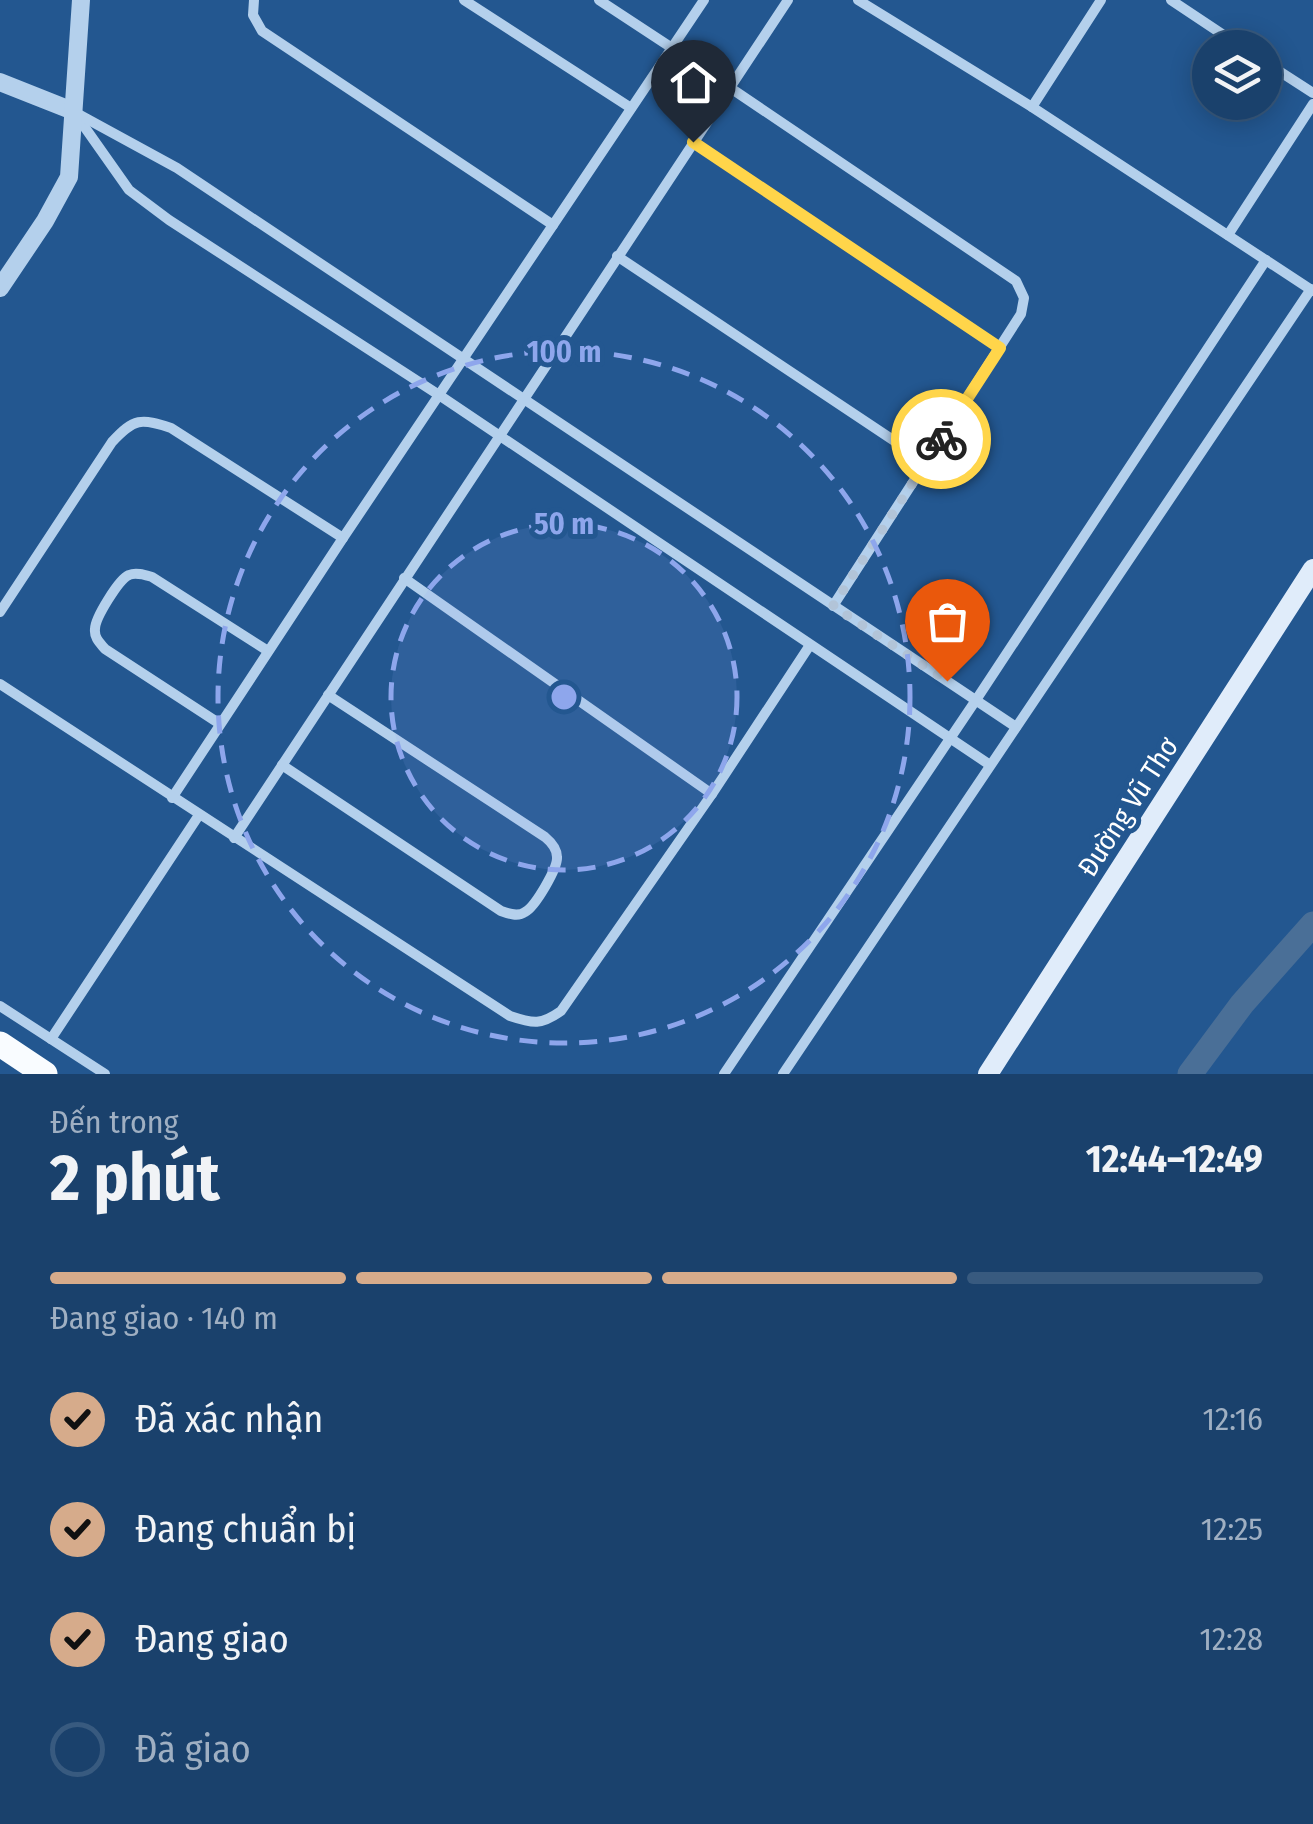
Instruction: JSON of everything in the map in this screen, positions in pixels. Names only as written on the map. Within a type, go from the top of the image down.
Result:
[{"type":"main road","name":"Đường Vũ Thơ","points":[[988,1074],[1313,569]]},
{"type":"main road","points":[[0,1044],[45,1074]]},
{"type":"street","points":[[0,288],[45,222],[68,178],[81,0]]},
{"type":"street","points":[[254,0],[252,14],[262,31],[553,226]]},
{"type":"street","points":[[464,0],[631,108]]},
{"type":"street","points":[[599,0],[672,48]]},
{"type":"street","points":[[172,798],[704,0]]},
{"type":"street","points":[[234,838],[788,0]]},
{"type":"street","points":[[782,1074],[1312,290],[858,0]]},
{"type":"street","points":[[1032,108],[1101,0]]},
{"type":"street","points":[[1171,0],[1216,30]]},
{"type":"street","points":[[1282,73],[1313,94]]},
{"type":"street","points":[[0,82],[73,111],[176,168],[1016,727]]},
{"type":"street","points":[[730,88],[1016,281],[1024,298],[1022,314],[833,606]]},
{"type":"street","points":[[1228,235],[1313,104]]},
{"type":"street","points":[[73,111],[128,190],[169,220],[990,765]]},
{"type":"street","points":[[693,142],[1000,348]]},
{"type":"street","points":[[617,256],[926,462]]},
{"type":"street","points":[[724,1074],[1266,260]]},
{"type":"street","points":[[0,612],[112,442],[122,430],[138,421],[171,428],[342,538]]},
{"type":"street","points":[[220,724],[106,649],[96,639],[94,629],[99,616],[122,582],[129,575],[139,574],[152,577],[268,651]]},
{"type":"street","points":[[404,578],[712,794]]},
{"type":"street","points":[[0,684],[510,1016],[545,1022],[561,1011],[810,645]]},
{"type":"street","points":[[282,765],[501,911],[512,915],[524,913],[534,903],[554,871],[558,856],[554,845],[328,694]]},
{"type":"street","points":[[51,1039],[199,815]]},
{"type":"street","points":[[0,1006],[105,1074]]},
{"type":"waterway","points":[[1190,1074],[1242,1004],[1313,924]]},
{"type":"way so far","points":[[941,439],[833,606],[947,681]]},
{"type":"route","points":[[693,142],[1000,348],[941,439]]}]
